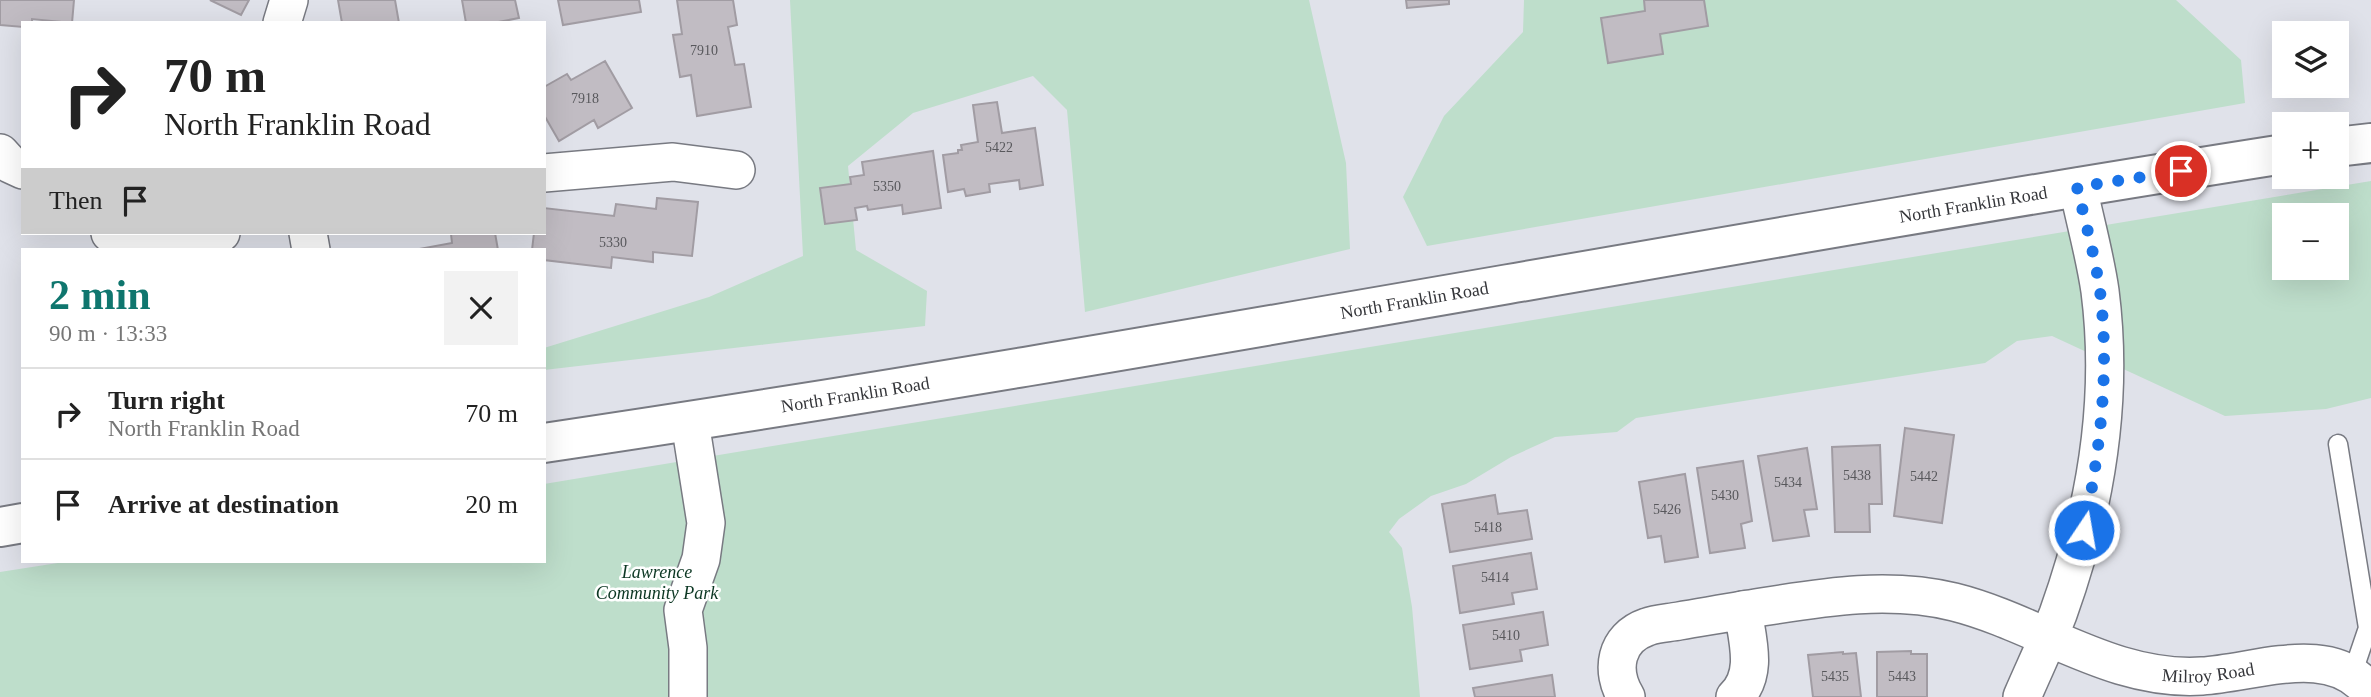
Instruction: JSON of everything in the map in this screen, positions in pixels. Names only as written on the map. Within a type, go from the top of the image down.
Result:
[{"type":"main road","points":[[2349,145],[2371,142]]},
{"type":"main road","name":"North Franklin Road","points":[[546,443],[905,388],[2272,156]]},
{"type":"main road","points":[[0,527],[21,523]]},
{"type":"street","points":[[283,21],[289,0]]},
{"type":"street","points":[[0,153],[10,164],[21,169]]},
{"type":"street","points":[[546,173],[673,162],[736,170]]},
{"type":"street","points":[[2022,697],[2057,615],[2084,530],[2097,466],[2103,413],[2104,334],[2099,289],[2077,187]]},
{"type":"street","points":[[113,235],[129,248]]},
{"type":"street","points":[[163,248],[213,235]]},
{"type":"street","points":[[688,697],[688,648],[683,610],[701,559],[706,523],[690,422]]},
{"type":"street","name":"Milroy Road","points":[[1743,610],[1835,596],[1901,594],[1969,607],[2108,662],[2155,674],[2199,677],[2306,662],[2327,664],[2363,685]]},
{"type":"street","points":[[1626,697],[1619,685],[1616,664],[1617,657],[1634,634],[1653,625],[1743,610],[1751,664],[1742,690],[1735,697]]},
{"type":"lane","points":[[2338,444],[2368,628],[2363,685]]},
{"type":"green space","points":[[790,0],[1309,0],[1346,163],[1350,249],[1085,312],[1067,110],[1033,76],[913,113],[848,166],[856,250],[927,291],[925,326],[546,370],[546,347],[709,297],[803,256]]},
{"type":"green space","points":[[1524,0],[2176,0],[2241,60],[2245,103],[1427,246],[1403,197],[1444,116],[1523,32]]},
{"type":"green space","name":"Lawrence Community Park","points":[[2371,181],[2371,398],[2326,409],[2225,416],[2052,336],[2017,341],[1985,363],[1636,418],[1617,432],[1555,437],[1511,457],[1466,484],[1431,496],[1399,519],[1389,532],[1402,548],[1412,607],[1420,697],[0,697],[0,572],[58,563],[546,563],[546,484],[2323,189],[2349,189],[2349,185]]},
{"type":"building","points":[[0,0],[74,0],[72,21],[32,19],[21,21],[21,27],[0,25]]},
{"type":"building","points":[[210,0],[249,0],[241,15]]},
{"type":"building","points":[[338,0],[395,0],[399,21],[342,21]]},
{"type":"building","points":[[462,0],[515,0],[519,18],[503,21],[466,21]]},
{"type":"building","points":[[558,0],[639,0],[641,12],[563,25]]},
{"type":"building","points":[[677,0],[733,0],[737,25],[728,27],[735,65],[744,64],[751,107],[697,116],[691,75],[680,77],[673,35],[682,34]]},
{"type":"building","points":[[1406,0],[1449,0],[1449,4],[1407,8]]},
{"type":"building","points":[[1644,0],[1704,0],[1708,26],[1660,34],[1663,54],[1608,63],[1601,18],[1645,11]]},
{"type":"building","points":[[605,61],[632,108],[598,128],[594,120],[559,141],[546,118],[546,86],[567,74],[571,80]]},
{"type":"building","points":[[997,102],[1002,133],[1035,128],[1043,185],[1020,189],[1019,180],[989,184],[990,192],[966,196],[964,189],[948,192],[943,155],[958,153],[958,150],[962,150],[961,145],[978,142],[973,105]]},
{"type":"building","points":[[933,151],[941,208],[903,214],[902,205],[868,210],[867,206],[855,208],[857,220],[825,224],[820,188],[851,184],[850,177],[864,175],[862,162]]},
{"type":"building","points":[[657,198],[698,202],[692,256],[653,252],[653,262],[612,257],[611,268],[546,260],[546,248],[532,248],[534,235],[546,235],[546,208],[614,216],[616,204],[656,209]]},
{"type":"building","points":[[451,235],[495,235],[498,248],[425,248],[452,243]]},
{"type":"building","points":[[1905,428],[1954,435],[1942,523],[1894,516]]},
{"type":"building","points":[[1880,445],[1882,504],[1869,504],[1870,532],[1835,532],[1832,447]]},
{"type":"building","points":[[1807,448],[1817,509],[1804,510],[1809,536],[1773,541],[1758,456]]},
{"type":"building","points":[[1743,461],[1752,521],[1741,524],[1745,548],[1710,553],[1697,468]]},
{"type":"building","points":[[1685,474],[1698,557],[1665,562],[1661,536],[1648,538],[1639,482]]},
{"type":"building","points":[[1495,495],[1498,514],[1527,510],[1532,539],[1450,552],[1442,504]]},
{"type":"building","points":[[1531,553],[1537,589],[1512,593],[1514,604],[1460,613],[1453,566]]},
{"type":"building","points":[[1543,612],[1548,645],[1520,650],[1522,661],[1470,669],[1463,625]]},
{"type":"building","points":[[1911,651],[1911,654],[1927,654],[1927,697],[1877,697],[1877,652]]},
{"type":"building","points":[[1856,653],[1861,697],[1813,697],[1808,655]]},
{"type":"building","points":[[1552,675],[1555,697],[1475,697],[1473,688]]},
{"type":"route","points":[[2084,530],[2101,434],[2104,334],[2099,289],[2077,187],[2181,171]]}]
